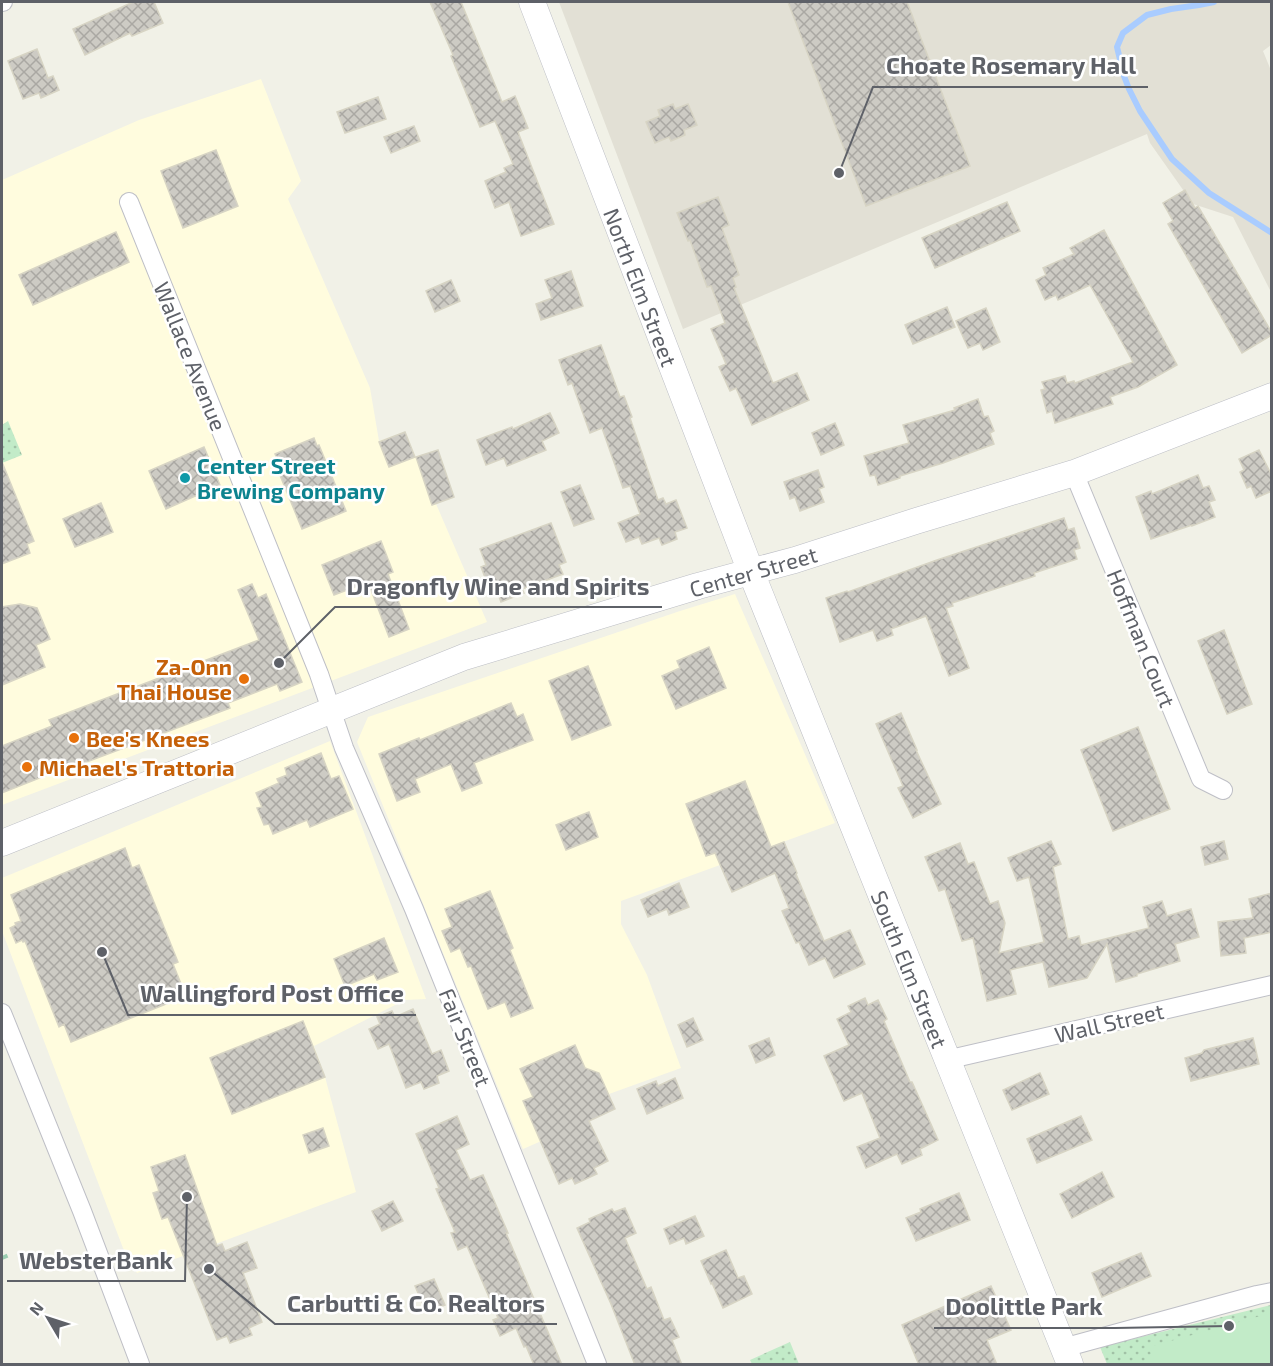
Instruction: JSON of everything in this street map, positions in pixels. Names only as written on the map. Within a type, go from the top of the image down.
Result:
[{"type":"main road","name":"North Elm Street","points":[[532,2],[751,572]]},
{"type":"main road","name":"Center Street","points":[[2,843],[464,657],[698,586],[795,560],[1074,473],[1272,396]]},
{"type":"main road","name":"South Elm Street","points":[[751,572],[1066,1356]]},
{"type":"street","name":"Wallace Avenue","points":[[129,202],[315,663],[332,711]]},
{"type":"street","name":"Hoffman Court","points":[[1074,473],[1201,779],[1223,790]]},
{"type":"street","name":"Fair Street","points":[[332,711],[344,748],[419,920],[597,1365]]},
{"type":"street","name":"Wall Street","points":[[946,1060],[1272,985]]},
{"type":"street","points":[[2,1013],[78,1201],[140,1365]]},
{"type":"street","points":[[1066,1356],[1272,1292]]},
{"type":"path","points":[[2,1258],[9,1255]]},
{"type":"shaded area","points":[[559,2],[1271,2],[1271,45],[1263,51],[1272,73],[1271,292],[1233,217],[1193,204],[1150,143],[1147,134],[683,329]]},
{"type":"shaded area","points":[[261,79],[301,181],[288,199],[370,388],[379,441],[405,432],[487,622],[2,805],[2,180],[139,120]]},
{"type":"shaded area","points":[[735,594],[835,823],[621,901],[621,924],[647,975],[681,1068],[609,1094],[615,1109],[523,1149],[357,742],[368,717]]},
{"type":"shaded area","points":[[330,741],[426,999],[405,1000],[314,1046],[325,1077],[356,1192],[137,1273],[123,1248],[2,931],[2,878]]},
{"type":"green space","points":[[8,421],[22,455],[2,463],[2,425]]},
{"type":"green space","points":[[1271,1305],[1271,1364],[1107,1364],[1100,1347]]},
{"type":"green space","points":[[1271,1313],[1271,1364],[1154,1364],[1149,1347]]},
{"type":"green space","points":[[790,1342],[799,1364],[752,1364],[750,1360]]},
{"type":"building","points":[[133,2],[154,2],[163,23],[132,36],[130,33],[85,55],[73,29]]},
{"type":"building","points":[[430,2],[461,2],[502,102],[515,96],[528,128],[518,132],[554,224],[521,236],[509,202],[495,208],[485,181],[506,172],[504,168],[513,164],[495,121],[480,127]]},
{"type":"building","points":[[788,2],[907,2],[970,166],[866,206]]},
{"type":"building","points":[[37,49],[48,78],[53,76],[59,90],[41,98],[39,93],[23,99],[8,61]]},
{"type":"building","points":[[378,97],[386,119],[345,133],[337,112]]},
{"type":"building","points":[[673,104],[675,109],[688,104],[697,125],[684,130],[685,135],[671,141],[669,137],[655,143],[646,122],[660,116],[658,110]]},
{"type":"building","points":[[414,126],[420,141],[391,153],[384,137]]},
{"type":"building","points":[[216,150],[238,206],[183,228],[161,171]]},
{"type":"building","points":[[1185,190],[1195,208],[1198,206],[1272,333],[1242,353],[1168,224],[1173,221],[1163,203]]},
{"type":"building","points":[[718,197],[729,225],[722,228],[739,275],[733,278],[736,287],[734,288],[773,383],[797,373],[809,400],[752,425],[736,388],[730,391],[719,367],[726,364],[711,329],[725,323],[711,286],[707,287],[690,240],[688,241],[677,213]]},
{"type":"building","points":[[1007,202],[1020,231],[935,268],[922,238]]},
{"type":"building","points":[[1104,230],[1177,365],[1138,387],[1110,397],[1113,404],[1055,423],[1052,411],[1047,413],[1041,390],[1045,389],[1042,382],[1065,376],[1067,383],[1074,381],[1075,383],[1133,362],[1090,285],[1058,300],[1056,295],[1045,300],[1036,280],[1046,275],[1043,268],[1074,254],[1070,248]]},
{"type":"building","points":[[116,232],[129,262],[33,305],[19,275]]},
{"type":"building","points":[[571,271],[583,306],[541,320],[536,304],[552,298],[545,280]]},
{"type":"building","points":[[451,280],[460,301],[435,312],[426,291]]},
{"type":"building","points":[[947,307],[955,327],[913,344],[905,325]]},
{"type":"building","points":[[986,308],[1000,342],[983,350],[980,343],[968,348],[956,321]]},
{"type":"building","points":[[601,345],[620,397],[624,396],[632,417],[630,418],[658,500],[663,498],[666,504],[676,500],[687,528],[675,532],[677,539],[662,545],[659,538],[642,544],[639,537],[626,542],[618,523],[640,514],[630,486],[623,488],[602,428],[590,433],[572,383],[568,385],[559,360]]},
{"type":"building","points":[[978,399],[984,417],[988,416],[994,431],[990,433],[994,444],[878,485],[875,475],[870,476],[864,456],[909,443],[903,425],[955,410],[954,408]]},
{"type":"building","points":[[550,413],[559,433],[542,441],[546,450],[507,466],[504,458],[486,465],[477,440],[512,427],[513,429]]},
{"type":"building","points":[[835,423],[844,445],[821,455],[812,433]]},
{"type":"building","points":[[405,432],[415,457],[389,467],[379,442]]},
{"type":"building","points":[[314,438],[346,511],[302,529],[275,463],[278,461],[275,454]]},
{"type":"building","name":"Center Street Brewing Company","points":[[204,447],[220,485],[166,509],[149,471]]},
{"type":"building","points":[[438,450],[454,497],[432,505],[416,457]]},
{"type":"building","points":[[1259,450],[1272,476],[1272,491],[1256,498],[1251,486],[1247,488],[1240,472],[1244,470],[1239,459]]},
{"type":"building","points":[[2,462],[34,541],[27,544],[30,553],[2,564]]},
{"type":"building","points":[[818,470],[824,487],[819,489],[824,502],[800,511],[795,497],[790,499],[784,482]]},
{"type":"building","points":[[1198,475],[1203,488],[1209,486],[1215,500],[1209,502],[1215,517],[1151,539],[1136,497],[1151,491],[1152,494]]},
{"type":"building","points":[[580,485],[594,519],[574,526],[561,492]]},
{"type":"building","points":[[101,503],[113,532],[75,547],[63,519]]},
{"type":"building","points":[[1064,518],[1068,530],[1074,528],[1080,548],[1074,550],[1077,559],[1034,573],[1035,576],[952,603],[953,606],[946,608],[969,668],[949,676],[926,616],[891,629],[893,635],[877,641],[873,630],[840,642],[826,598]]},
{"type":"building","points":[[551,523],[566,562],[559,565],[563,574],[522,589],[524,593],[501,602],[495,586],[489,588],[481,567],[486,565],[480,549]]},
{"type":"building","points":[[381,541],[393,572],[388,574],[409,629],[389,637],[368,582],[334,595],[322,565]]},
{"type":"building","points":[[252,584],[258,598],[266,594],[302,682],[280,691],[277,684],[228,703],[230,708],[2,793],[2,746],[52,726],[49,720],[259,640],[238,590]]},
{"type":"building","points":[[20,604],[37,608],[50,639],[36,645],[45,667],[2,685],[2,607]]},
{"type":"building","points":[[1224,630],[1252,704],[1227,714],[1198,641]]},
{"type":"building","points":[[709,647],[726,688],[676,709],[662,676],[680,668],[677,661]]},
{"type":"building","points":[[588,666],[611,725],[572,740],[549,681]]},
{"type":"building","points":[[511,703],[517,717],[523,714],[533,740],[474,763],[482,783],[462,791],[451,764],[415,779],[420,792],[397,801],[379,754]]},
{"type":"building","points":[[901,713],[941,804],[913,818],[898,788],[903,786],[876,724]]},
{"type":"building","points":[[1138,727],[1170,809],[1113,831],[1081,750]]},
{"type":"building","points":[[321,753],[331,779],[339,776],[353,809],[310,827],[307,820],[273,834],[269,824],[264,825],[257,808],[262,807],[256,793],[279,783],[277,779],[287,775],[285,768]]},
{"type":"building","points":[[745,781],[771,847],[784,842],[824,941],[850,930],[865,964],[834,978],[825,958],[809,965],[782,911],[789,908],[775,873],[732,892],[715,853],[706,856],[686,804]]},
{"type":"building","points":[[589,812],[598,837],[566,850],[556,825]]},
{"type":"building","points":[[1051,841],[1061,864],[1053,867],[1068,939],[1079,936],[1081,945],[1149,928],[1143,907],[1162,901],[1167,916],[1191,909],[1199,937],[1175,944],[1180,961],[1116,982],[1107,944],[1087,978],[1049,987],[1043,962],[1010,970],[1016,994],[987,1001],[973,938],[962,941],[945,889],[939,891],[925,857],[960,843],[968,864],[974,862],[990,904],[998,901],[1005,923],[999,953],[1044,942],[1029,877],[1017,881],[1008,858]]},
{"type":"building","points":[[1224,841],[1228,859],[1205,865],[1201,847]]},
{"type":"building","points":[[125,848],[132,868],[139,865],[178,962],[173,964],[186,996],[71,1042],[64,1024],[59,1027],[25,941],[16,943],[10,928],[21,921],[11,895]]},
{"type":"building","points":[[679,883],[689,907],[669,915],[667,909],[648,917],[641,900]]},
{"type":"building","points":[[490,891],[513,948],[510,950],[533,1008],[511,1017],[505,1002],[488,1009],[471,966],[468,967],[460,948],[451,952],[442,931],[452,927],[445,909]]},
{"type":"building","points":[[1272,893],[1272,932],[1244,938],[1246,953],[1221,956],[1218,922],[1253,918],[1249,899]]},
{"type":"building","points":[[384,938],[398,972],[377,980],[374,974],[345,986],[334,959]]},
{"type":"building","points":[[865,998],[868,1005],[878,1000],[887,1019],[884,1021],[910,1082],[912,1082],[938,1140],[920,1149],[922,1155],[902,1164],[897,1154],[866,1168],[857,1147],[880,1138],[862,1093],[844,1101],[824,1056],[849,1045],[837,1019],[851,1012],[848,1006]]},
{"type":"building","points":[[413,1009],[432,1054],[441,1050],[449,1071],[437,1076],[439,1083],[424,1089],[421,1082],[406,1088],[389,1044],[378,1049],[369,1029],[380,1024],[377,1017],[392,1011],[395,1017]]},
{"type":"building","points":[[693,1018],[703,1040],[687,1047],[678,1025]]},
{"type":"building","points":[[303,1021],[325,1077],[232,1114],[210,1058]]},
{"type":"building","points":[[769,1038],[775,1055],[756,1063],[749,1046]]},
{"type":"building","points":[[1253,1038],[1259,1064],[1191,1081],[1185,1058],[1202,1053],[1204,1050]]},
{"type":"building","points":[[575,1045],[585,1068],[599,1073],[615,1109],[589,1121],[608,1161],[594,1168],[597,1174],[575,1184],[572,1178],[559,1184],[523,1101],[533,1097],[520,1069]]},
{"type":"building","points":[[1040,1073],[1049,1094],[1012,1110],[1003,1090]]},
{"type":"building","points":[[675,1078],[683,1098],[647,1114],[637,1089],[656,1081],[658,1086]]},
{"type":"building","points":[[457,1116],[469,1144],[456,1150],[470,1180],[483,1175],[562,1365],[534,1365],[516,1328],[500,1336],[493,1320],[498,1318],[467,1246],[458,1250],[451,1233],[455,1232],[416,1134]]},
{"type":"building","points":[[1081,1116],[1092,1140],[1037,1163],[1027,1139]]},
{"type":"building","points":[[323,1128],[329,1146],[309,1153],[303,1135]]},
{"type":"building","points":[[185,1155],[217,1246],[222,1244],[225,1251],[247,1242],[257,1268],[243,1273],[262,1322],[249,1328],[252,1335],[230,1343],[227,1336],[217,1340],[168,1217],[162,1219],[153,1193],[159,1191],[151,1167]]},
{"type":"building","points":[[1102,1172],[1114,1197],[1072,1218],[1060,1194]]},
{"type":"building","points":[[959,1193],[970,1220],[916,1241],[906,1218],[921,1212],[920,1209]]},
{"type":"building","points":[[393,1201],[403,1221],[382,1231],[372,1211]]},
{"type":"building","points":[[625,1208],[636,1233],[625,1238],[647,1289],[651,1287],[664,1320],[670,1318],[679,1337],[672,1340],[682,1365],[635,1365],[577,1228],[590,1222],[589,1219],[612,1209],[614,1212]]},
{"type":"building","points":[[695,1216],[704,1236],[686,1244],[684,1238],[670,1244],[664,1229]]},
{"type":"building","points":[[726,1250],[738,1278],[744,1276],[752,1294],[723,1308],[701,1261]]},
{"type":"building","points":[[1141,1253],[1151,1276],[1102,1297],[1092,1273]]},
{"type":"building","points":[[434,1279],[445,1305],[426,1312],[415,1286]]},
{"type":"building","points":[[991,1286],[1011,1330],[987,1340],[997,1365],[919,1365],[902,1325]]},
{"type":"waterway","points":[[1214,2],[1147,15],[1123,33],[1117,47],[1124,76],[1140,111],[1172,159],[1209,193],[1272,233]]},
{"type":"place","name":"Choate Rosemary Hall","points":[[839,173]]},
{"type":"place","name":"Center Street Brewing Company","points":[[185,478]]},
{"type":"place","name":"Dragonfly Wine and Spirits","points":[[279,663]]},
{"type":"place","name":"Za-Onn Thai House","points":[[244,679]]},
{"type":"place","name":"Bee's Knees","points":[[74,738]]},
{"type":"place","name":"Michael's Trattoria","points":[[27,767]]},
{"type":"place","name":"Wallingford Post Office","points":[[102,952]]},
{"type":"place","name":"WebsterBank","points":[[187,1197]]},
{"type":"place","name":"Carbutti & Co. Realtors","points":[[209,1269]]},
{"type":"place","name":"Doolittle Park","points":[[1229,1326]]}]
